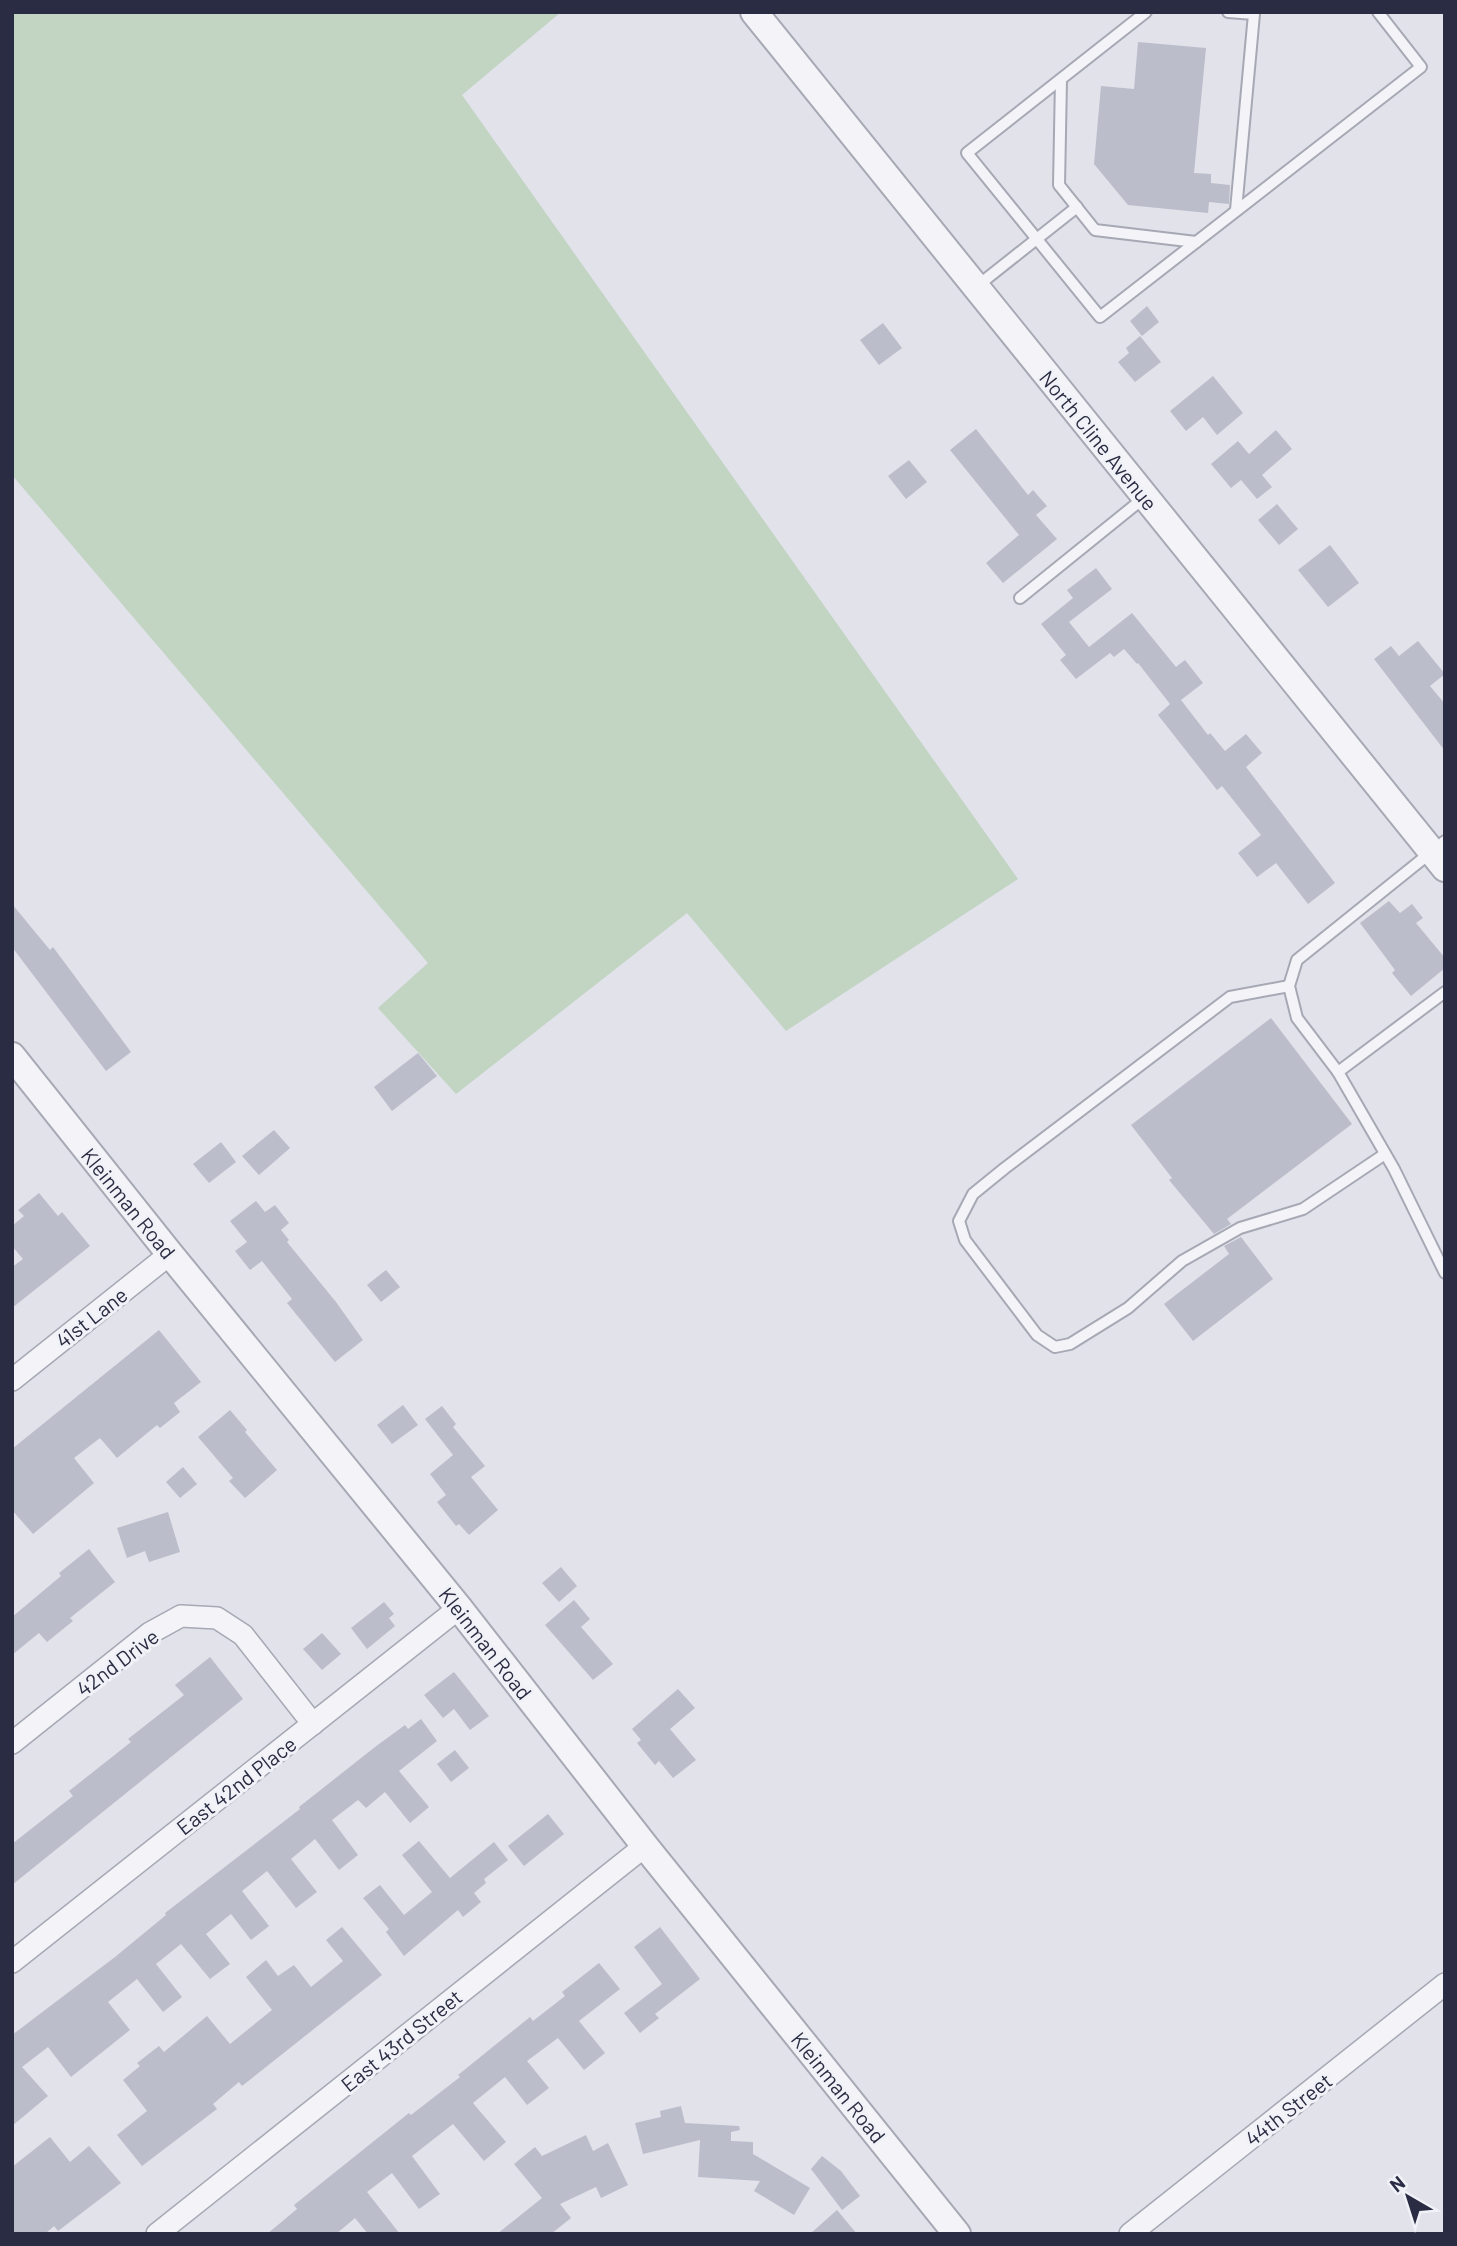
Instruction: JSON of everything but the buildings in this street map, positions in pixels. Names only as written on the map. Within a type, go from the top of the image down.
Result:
[{"type":"street","name":"North Cline Avenue","points":[[754,12],[1145,497],[1440,853]]},
{"type":"street","name":"Kleinman Road","points":[[12,1056],[459,1608],[645,1846],[957,2234]]},
{"type":"street","name":"41st Lane","points":[[12,1380],[170,1254]]},
{"type":"street","name":"East 42nd Place","points":[[12,1962],[459,1608]]},
{"type":"street","name":"42nd Drive","points":[[12,1744],[150,1633],[181,1616],[217,1618],[243,1635],[313,1724]]},
{"type":"street","name":"East 43rd Street","points":[[157,2234],[645,1846]]},
{"type":"street","name":"44th Street","points":[[1130,2234],[1445,1984]]},
{"type":"lane","points":[[1146,12],[967,153],[1100,317],[1420,67],[1378,12]]},
{"type":"lane","points":[[1228,12],[1254,14],[1236,211]]},
{"type":"lane","points":[[1060,80],[1059,185],[1095,230],[1196,242]]},
{"type":"lane","points":[[975,287],[1077,207]]},
{"type":"lane","points":[[1020,597],[1145,497]]},
{"type":"lane","points":[[1440,853],[1297,960],[1289,986],[1297,1018],[1338,1072],[1385,1154],[1445,1273]]},
{"type":"lane","points":[[1289,986],[1230,997],[1005,1168],[973,1194],[959,1221],[965,1240],[1037,1335],[1055,1347],[1070,1344],[1128,1308],[1182,1261],[1240,1228],[1303,1209],[1385,1154]]},
{"type":"lane","points":[[1338,1072],[1445,992]]},
{"type":"green space","points":[[12,12],[561,12],[462,95],[1018,879],[786,1031],[687,913],[456,1094],[378,1008],[428,963],[12,475]]}]
